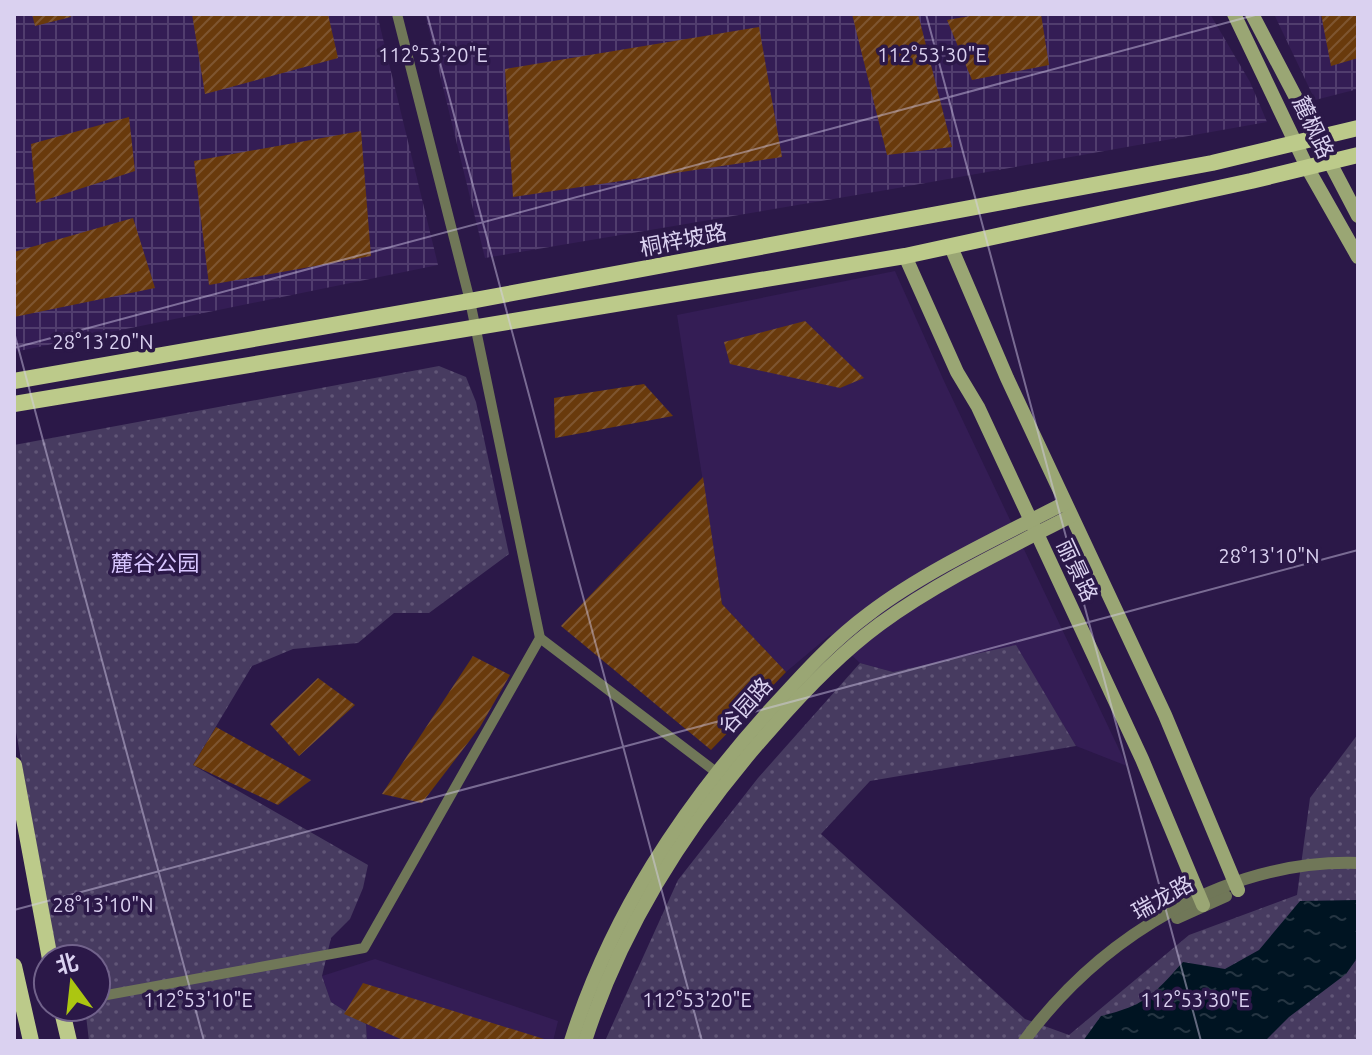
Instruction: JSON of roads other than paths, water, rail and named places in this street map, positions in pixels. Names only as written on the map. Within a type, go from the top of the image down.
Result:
[{"type":"main road","name":"麓枫路","points":[[1234,14],[1308,169],[1358,257]]},
{"type":"main road","points":[[1252,14],[1358,216]]},
{"type":"main road","name":"桐梓坡路","points":[[14,381],[470,301],[1196,166],[1358,128]]},
{"type":"main road","points":[[14,404],[905,256],[1308,169],[1358,155]]},
{"type":"main road","name":"丽景路","points":[[951,247],[1007,378],[1165,715],[1237,887]]},
{"type":"main road","name":"丽景路","points":[[905,256],[957,372],[978,407],[1142,759],[1202,901]]},
{"type":"main road","name":"谷园路","points":[[571,1041],[593,980],[637,888],[679,822],[716,772],[788,690],[849,629],[910,587],[1068,509]]},
{"type":"main road","name":"谷园路","points":[[585,1041],[611,974],[650,893],[717,792],[792,705],[833,662],[881,623],[1034,527]]},
{"type":"main road","points":[[14,765],[47,943]]},
{"type":"main road","points":[[14,966],[31,1041]]},
{"type":"street","points":[[397,14],[470,301],[540,638],[716,772]]},
{"type":"street","points":[[112,994],[364,948],[540,638]]},
{"type":"street","name":"瑞龙路","points":[[1024,1041],[1047,1010],[1106,954],[1146,927],[1237,887],[1306,866],[1358,863]]},
{"type":"street","name":"瑞龙路","points":[[1237,887],[1319,871],[1358,870]]},
{"type":"street","name":"瑞龙路","points":[[1033,1041],[1078,989],[1112,959],[1202,901]]},
{"type":"water","points":[[1358,900],[1358,957],[1346,974],[1289,1017],[1265,1041],[1083,1041],[1101,1016],[1147,998],[1183,962],[1225,969],[1259,950],[1300,901]]},
{"type":"park label","name":"麓谷公园","points":[[155,562]]}]
